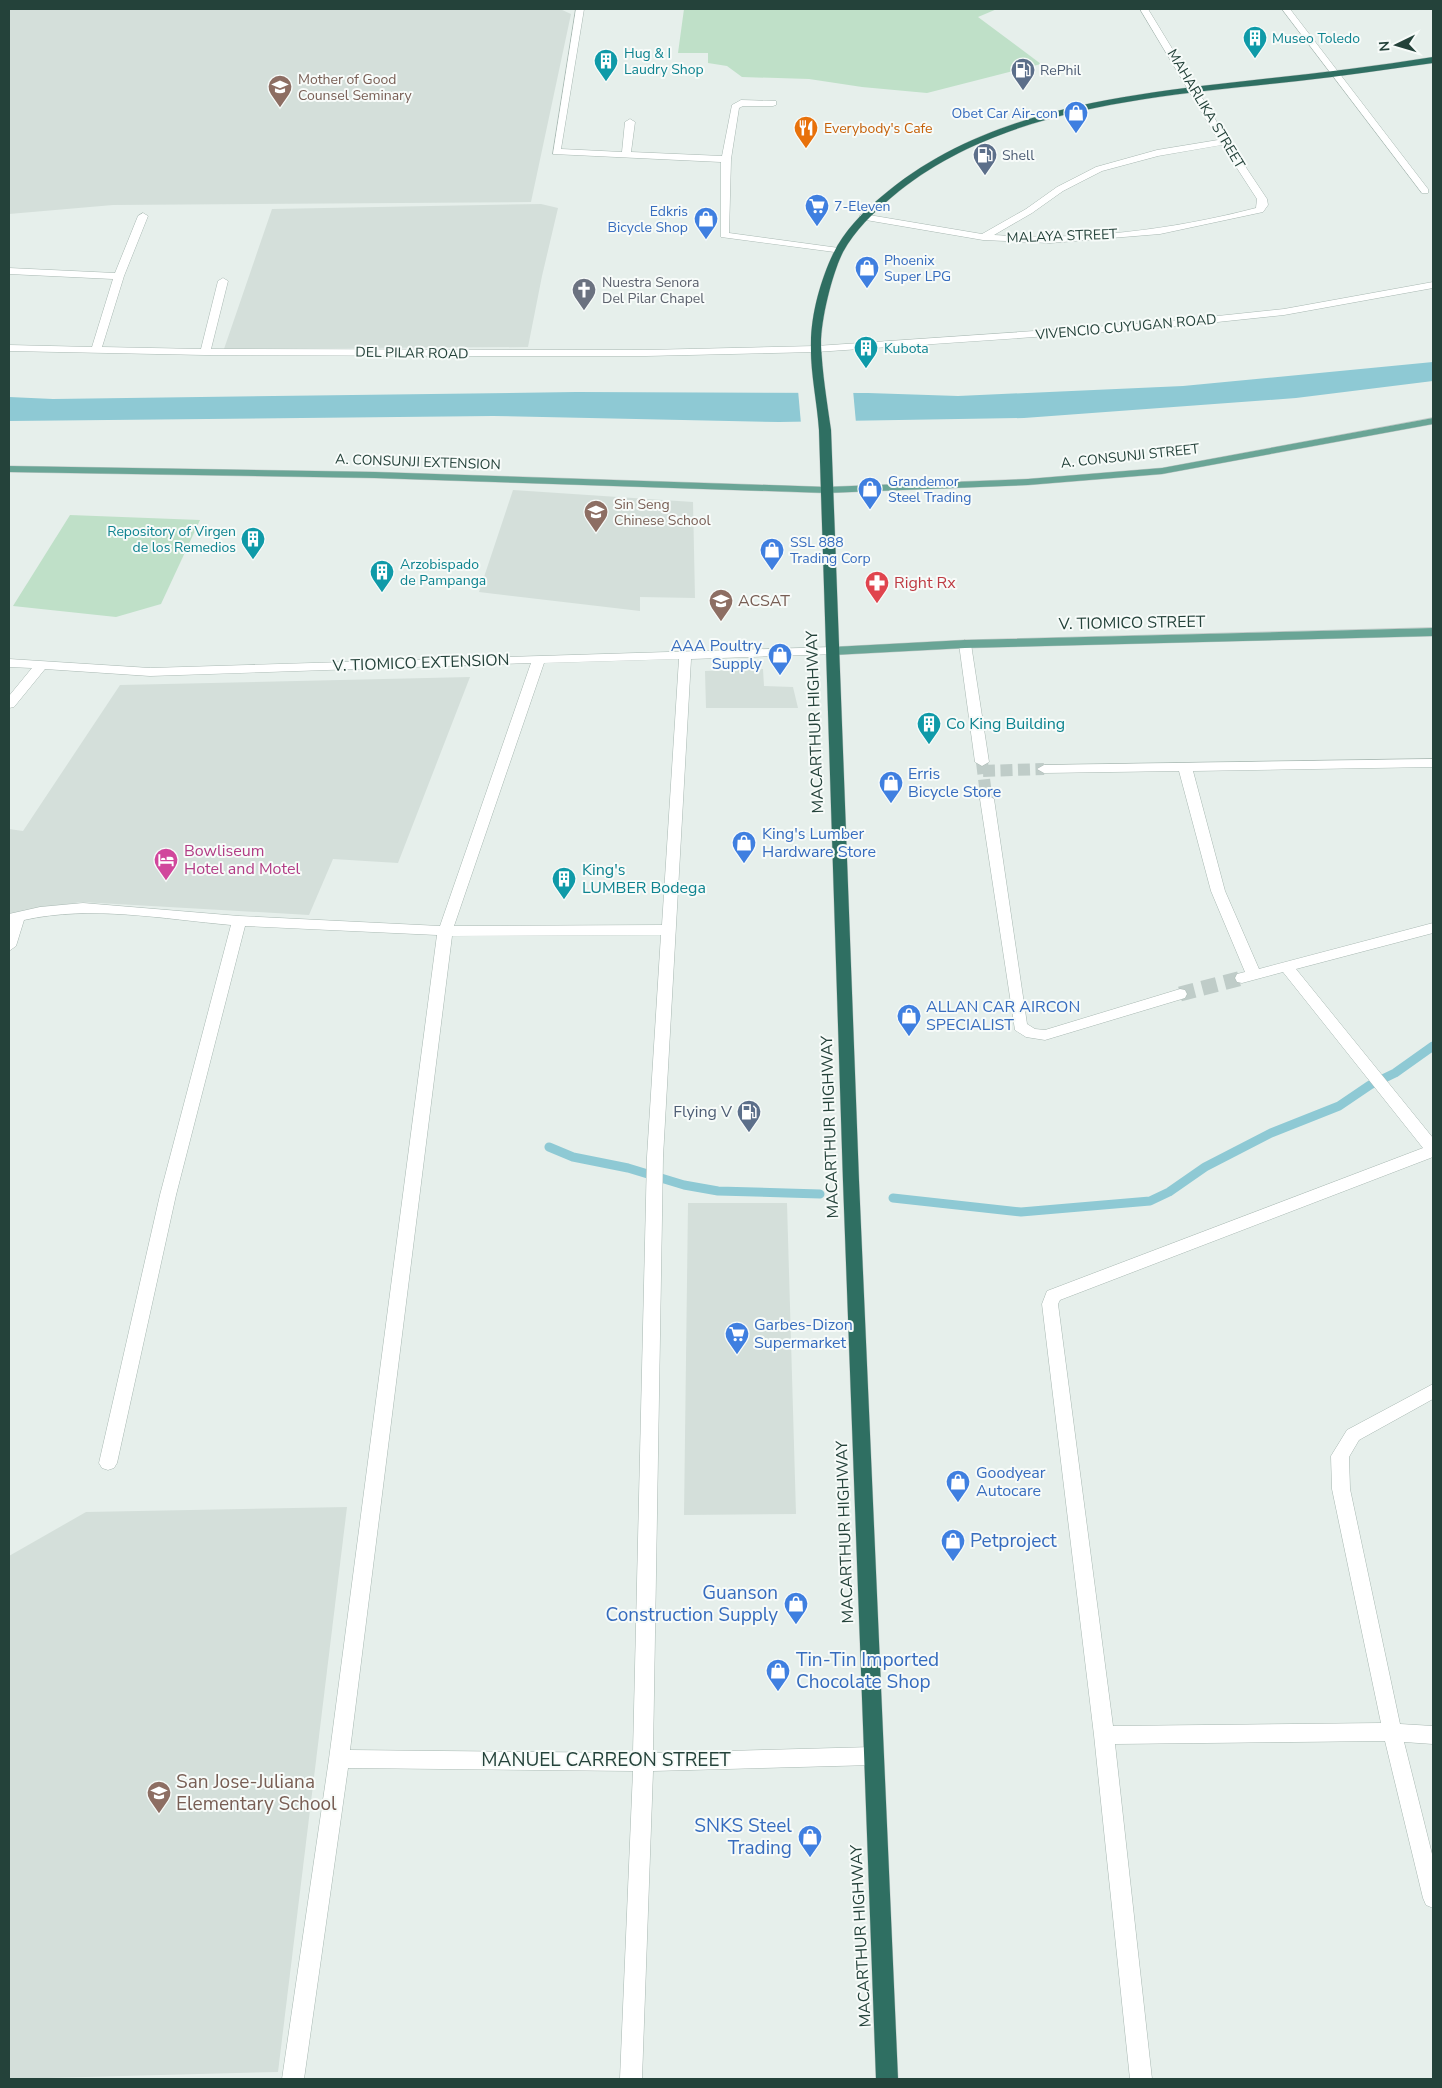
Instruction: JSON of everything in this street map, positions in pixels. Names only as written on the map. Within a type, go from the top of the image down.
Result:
[{"type":"highway","name":"MACARTHUR HIGHWAY","points":[[887,2079],[873,1756],[825,430],[816,349],[823,299],[839,251],[864,217],[904,182],[936,162],[992,135],[1080,107],[1193,89],[1336,74],[1433,60]]},
{"type":"main road","name":"A. CONSUNJI STREET","points":[[826,490],[1028,482],[1162,471],[1433,421]]},
{"type":"main road","name":"A. CONSUNJI EXTENSION","points":[[9,469],[159,473],[375,475],[826,490]]},
{"type":"main road","name":"V. TIOMICO STREET","points":[[833,651],[965,644],[1433,632]]},
{"type":"street","points":[[580,9],[556,152],[726,159]]},
{"type":"street","name":"MAHARLIKA STREET","points":[[1144,9],[1224,142],[1262,199],[1263,206],[1260,210]]},
{"type":"street","points":[[1286,9],[1425,191]]},
{"type":"street","points":[[773,103],[741,103],[735,107],[726,159],[724,235],[839,251]]},
{"type":"street","points":[[626,155],[630,122]]},
{"type":"street","points":[[982,237],[1029,211],[1060,189],[1099,169],[1157,153],[1224,142]]},
{"type":"street","name":"MALAYA STREET","points":[[864,217],[982,237],[1049,239],[1103,236],[1226,220],[1260,210]]},
{"type":"street","points":[[96,350],[119,276],[143,216]]},
{"type":"street","points":[[9,271],[119,276]]},
{"type":"street","points":[[205,352],[223,280]]},
{"type":"street","name":"VIVENCIO CUYUGAN ROAD","points":[[816,349],[1151,326],[1284,312],[1433,286]]},
{"type":"street","name":"DEL PILAR ROAD","points":[[9,348],[205,352],[646,353],[816,349]]},
{"type":"street","points":[[965,644],[982,762]]},
{"type":"street","name":"V. TIOMICO EXTENSION","points":[[9,663],[150,672],[539,658],[684,657],[833,651]]},
{"type":"street","points":[[631,2079],[643,1762],[655,1157],[684,657]]},
{"type":"street","points":[[293,2079],[339,1759],[444,931],[539,658]]},
{"type":"street","points":[[9,704],[40,666]]},
{"type":"street","points":[[1044,769],[1433,763]]},
{"type":"street","points":[[1185,767],[1218,891],[1248,977],[1433,928]]},
{"type":"street","points":[[987,800],[1020,1026],[1026,1032],[1045,1035],[1180,994]]},
{"type":"street","points":[[9,946],[13,918],[83,908],[239,921],[444,931],[667,930]]},
{"type":"street","points":[[108,1463],[168,1195],[239,921]]},
{"type":"street","points":[[1141,2079],[1104,1735],[1050,1304],[1052,1296],[1433,1150],[1287,967]]},
{"type":"street","points":[[1433,1391],[1353,1435],[1340,1456],[1341,1489],[1393,1732],[1433,1898]]},
{"type":"street","points":[[1104,1735],[1393,1732],[1433,1735]]},
{"type":"street","name":"MANUEL CARREON STREET","points":[[339,1759],[643,1762],[873,1756]]},
{"type":"shaded area","name":"Mother of Good Counsel Seminary","points":[[9,9],[560,9],[571,14],[531,202],[113,205],[9,214]]},
{"type":"shaded area","points":[[541,204],[558,208],[528,347],[224,349],[272,209]]},
{"type":"shaded area","name":"Sin Seng Chinese School","points":[[513,490],[693,502],[695,598],[640,597],[640,611],[479,592]]},
{"type":"shaded area","points":[[763,669],[764,686],[793,687],[798,708],[706,708],[705,671]]},
{"type":"shaded area","points":[[470,677],[398,863],[333,859],[309,915],[81,902],[9,914],[9,829],[23,831],[120,685]]},
{"type":"shaded area","points":[[688,1203],[787,1203],[796,1514],[684,1515]]},
{"type":"shaded area","name":"San Jose-Juliana Elementary School","points":[[347,1507],[278,2072],[9,2079],[9,1556],[86,1512]]},
{"type":"green space","points":[[684,9],[997,9],[978,17],[1041,64],[927,93],[862,87],[809,79],[742,77],[727,66],[708,63],[708,53],[678,53]]},
{"type":"green space","points":[[70,515],[200,520],[161,604],[116,617],[13,606]]},
{"type":"water","points":[[1433,362],[1433,381],[1296,398],[1024,418],[779,422],[493,416],[9,421],[9,397],[53,399],[576,392],[868,393],[958,396],[1183,386]]},
{"type":"pier","points":[[798,390],[853,390],[856,423],[801,424]]},
{"type":"waterway","points":[[893,1198],[1021,1212],[1150,1201],[1169,1192],[1205,1167],[1271,1133],[1339,1106],[1370,1085],[1395,1073],[1433,1046]]},
{"type":"waterway","points":[[549,1147],[573,1157],[628,1168],[684,1185],[718,1191],[820,1194]]},
{"type":"tunnel","points":[[982,762],[983,771]]},
{"type":"tunnel","points":[[983,771],[1044,769]]},
{"type":"tunnel","points":[[983,771],[986,795]]},
{"type":"tunnel","points":[[986,793],[987,799]]},
{"type":"tunnel","points":[[1180,994],[1242,978]]},
{"type":"place","name":"Museo Toledo","points":[[1255,59]]},
{"type":"place","name":"Hug & I Laudry Shop","points":[[606,82]]},
{"type":"place","name":"RePhil","points":[[1023,91]]},
{"type":"place","name":"Mother of Good Counsel Seminary","points":[[280,108]]},
{"type":"place","name":"Obet Car Air-con","points":[[1076,134]]},
{"type":"place","name":"Everybody's Cafe","points":[[806,149]]},
{"type":"place","name":"Shell","points":[[985,176]]},
{"type":"place","name":"7-Eleven","points":[[817,227]]},
{"type":"place","name":"Edkris Bicycle Shop","points":[[706,240]]},
{"type":"place","name":"Phoenix Super LPG","points":[[867,289]]},
{"type":"place","name":"Nuestra Senora Del Pilar Chapel","points":[[584,311]]},
{"type":"place","name":"Kubota","points":[[866,369]]},
{"type":"place","name":"Grandemor Steel Trading","points":[[870,510]]},
{"type":"place","name":"Sin Seng Chinese School","points":[[596,533]]},
{"type":"place","name":"Repository of Virgen de los Remedios","points":[[253,560]]},
{"type":"place","name":"SSL 888 Trading Corp","points":[[772,571]]},
{"type":"place","name":"Arzobispado de Pampanga","points":[[382,593]]},
{"type":"place","name":"Right Rx","points":[[877,604]]},
{"type":"place","name":"ACSAT","points":[[721,622]]},
{"type":"place","name":"AAA Poultry Supply","points":[[780,676]]},
{"type":"place","name":"Co King Building","points":[[929,745]]},
{"type":"place","name":"Erris Bicycle Store","points":[[891,804]]},
{"type":"place","name":"King's Lumber Hardware Store","points":[[744,864]]},
{"type":"place","name":"Bowliseum Hotel and Motel","points":[[166,881]]},
{"type":"place","name":"King's LUMBER Bodega","points":[[564,900]]},
{"type":"place","name":"ALLAN CAR AIRCON SPECIALIST","points":[[909,1037]]},
{"type":"place","name":"Flying V","points":[[749,1133]]},
{"type":"place","name":"Garbes-Dizon Supermarket","points":[[737,1355]]},
{"type":"place","name":"Goodyear Autocare","points":[[958,1503]]},
{"type":"place","name":"Petproject","points":[[953,1562]]},
{"type":"place","name":"Guanson Construction Supply","points":[[796,1625]]},
{"type":"place","name":"Tin-Tin Imported Chocolate Shop","points":[[778,1692]]},
{"type":"place","name":"San Jose-Juliana Elementary School","points":[[159,1814]]},
{"type":"place","name":"SNKS Steel Trading","points":[[810,1858]]}]
